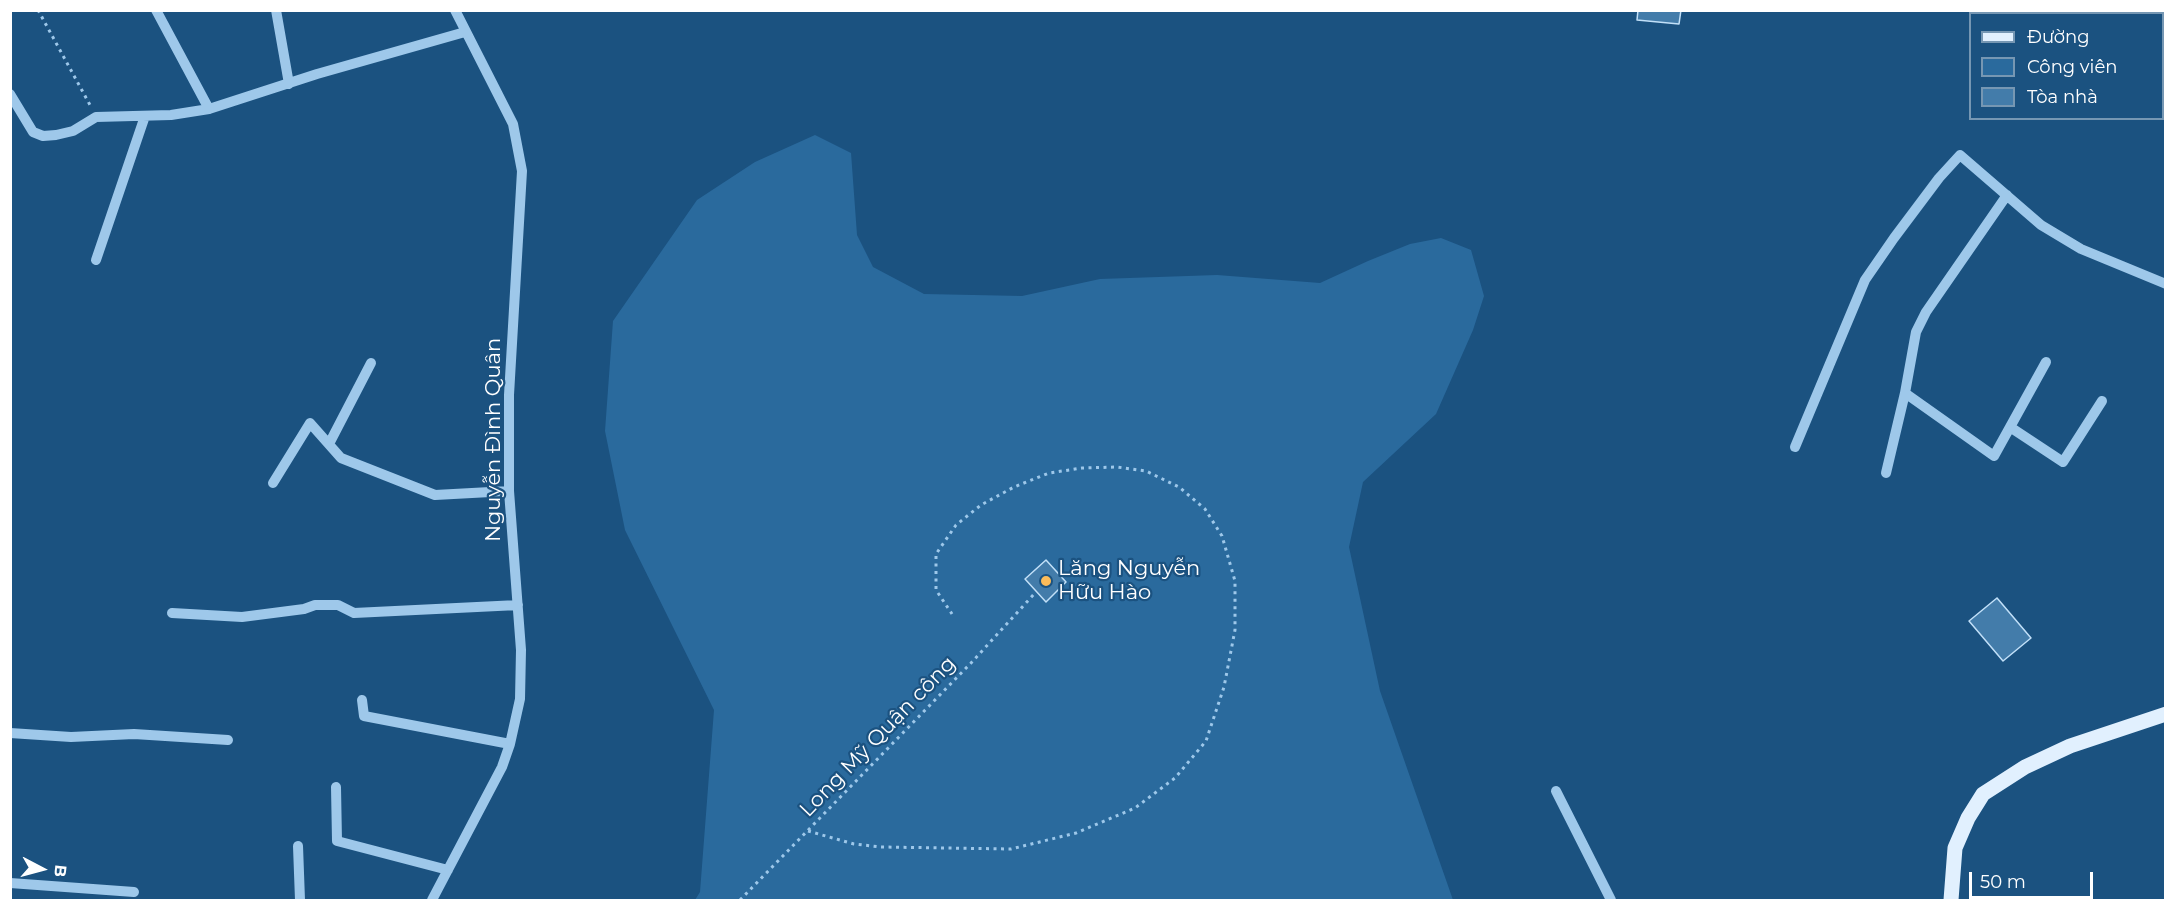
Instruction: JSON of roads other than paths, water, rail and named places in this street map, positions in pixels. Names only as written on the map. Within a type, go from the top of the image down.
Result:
[{"type":"main road","points":[[1951,900],[1955,848],[1968,818],[1983,794],[2025,767],[2070,746],[2166,714]]},
{"type":"street","points":[[156,10],[209,109]]},
{"type":"street","points":[[276,10],[289,84]]},
{"type":"street","name":"Nguyễn Đình Quân","points":[[432,900],[502,767],[510,744],[520,699],[521,650],[509,491],[509,395],[522,171],[513,124],[455,10]]},
{"type":"street","points":[[10,94],[33,132],[43,136],[73,131],[96,117],[171,115],[209,109],[465,32]]},
{"type":"street","points":[[96,260],[145,116]]},
{"type":"street","points":[[1795,447],[1864,280],[1939,178],[1960,155],[2041,225],[2081,249],[2166,284]]},
{"type":"street","points":[[1886,473],[1905,393],[1916,332],[1926,312],[2007,195]]},
{"type":"street","points":[[1905,393],[1994,456],[2046,362]]},
{"type":"street","points":[[329,444],[371,363]]},
{"type":"street","points":[[2010,427],[2063,462],[2102,400]]},
{"type":"street","points":[[273,483],[310,423],[341,458],[435,495],[509,491]]},
{"type":"street","points":[[172,613],[242,617],[304,609],[315,605],[338,605],[354,613],[518,605]]},
{"type":"street","points":[[362,700],[364,716],[510,744]]},
{"type":"street","points":[[10,733],[71,737],[134,734],[228,740]]},
{"type":"street","points":[[336,787],[337,841],[448,870]]},
{"type":"street","points":[[1556,791],[1611,900]]},
{"type":"street","points":[[298,846],[300,900]]},
{"type":"street","points":[[10,883],[134,892]]},
{"type":"place","name":"Lăng Nguyễn Hữu Hào","points":[[1046,581]]}]
